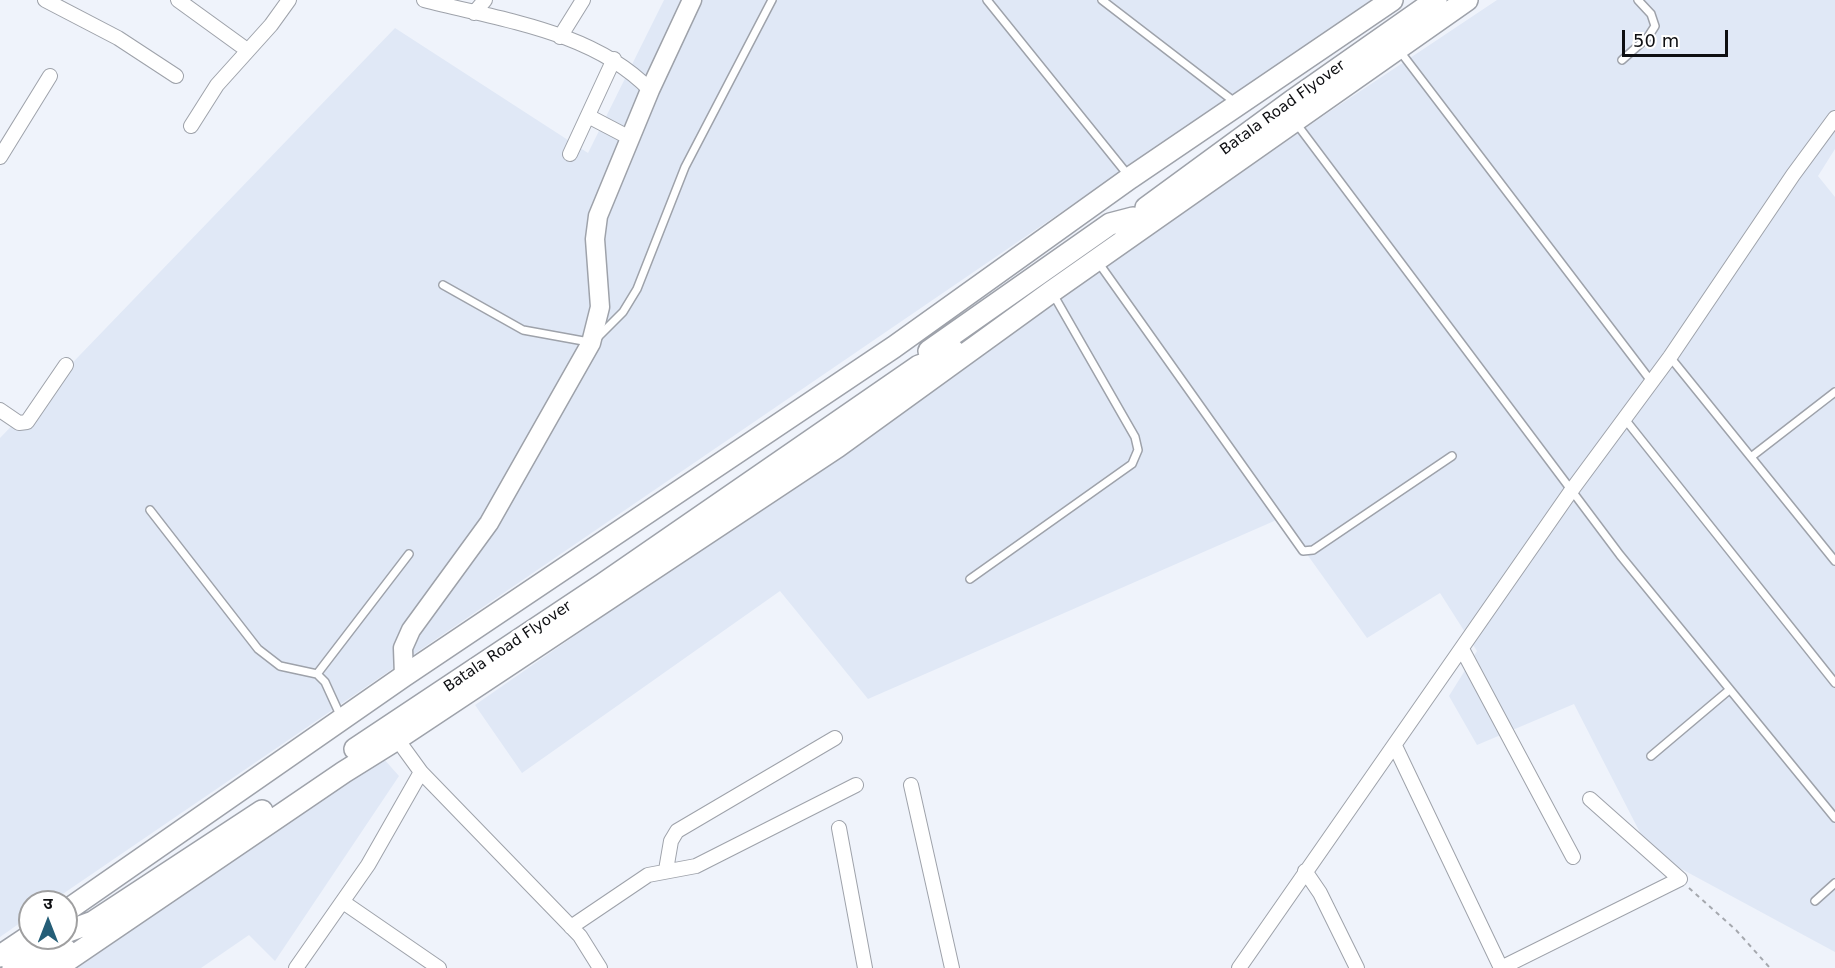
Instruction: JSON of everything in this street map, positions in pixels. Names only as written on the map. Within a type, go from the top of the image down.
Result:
[{"type":"main road","points":[[78,903],[404,676],[894,347],[1130,178],[1392,0]]},
{"type":"main road","name":"Batala Road Flyover","points":[[78,928],[93,922],[603,584],[919,366],[930,350],[1110,224],[1133,218],[1292,101],[1436,0]]},
{"type":"main road","points":[[56,968],[344,772],[398,739],[837,447],[1051,292],[1467,0]]},
{"type":"main road","name":"Batala Road Flyover","points":[[36,968],[78,940],[93,922]]},
{"type":"main road","points":[[0,956],[18,944]]},
{"type":"main road","points":[[13,968],[39,950]]},
{"type":"street","points":[[45,0],[118,38],[176,76]]},
{"type":"street","points":[[178,0],[248,50]]},
{"type":"street","points":[[191,126],[217,85],[271,25],[288,0]]},
{"type":"street","points":[[424,0],[588,46],[626,66],[650,90]]},
{"type":"street","points":[[474,13],[485,0]]},
{"type":"street","points":[[560,37],[583,0]]},
{"type":"street","points":[[404,676],[403,648],[411,630],[489,523],[591,343],[600,307],[595,239],[598,216],[650,90],[692,0]]},
{"type":"street","points":[[570,154],[614,59]]},
{"type":"street","points":[[0,157],[50,76]]},
{"type":"street","points":[[588,116],[630,138]]},
{"type":"street","points":[[1239,968],[1571,491],[1670,357],[1786,184],[1835,118]]},
{"type":"street","points":[[0,410],[19,423],[27,422],[66,365]]},
{"type":"street","points":[[1462,649],[1573,857]]},
{"type":"street","points":[[666,870],[670,841],[677,831],[835,738]]},
{"type":"street","points":[[398,739],[421,772],[571,927],[590,949],[600,968]]},
{"type":"street","points":[[1395,746],[1501,968],[1680,879],[1590,799]]},
{"type":"street","points":[[296,968],[381,843],[421,772]]},
{"type":"street","points":[[911,784],[952,968]]},
{"type":"street","points":[[571,927],[648,875],[696,866],[856,785]]},
{"type":"street","points":[[839,828],[865,968]]},
{"type":"street","points":[[1305,871],[1320,893],[1357,968]]},
{"type":"street","points":[[343,902],[433,966]]},
{"type":"lane","points":[[443,285],[517,327],[591,343],[615,321],[631,300],[685,167],[772,0]]},
{"type":"lane","points":[[987,0],[1130,178]]},
{"type":"lane","points":[[1102,0],[1239,105]]},
{"type":"lane","points":[[1622,60],[1648,37],[1655,26],[1651,14],[1638,0]]},
{"type":"lane","points":[[1397,48],[1651,381]]},
{"type":"lane","points":[[1294,121],[1571,491],[1728,691],[1835,818]]},
{"type":"lane","points":[[1097,260],[1303,551],[1313,550],[1452,456]]},
{"type":"lane","points":[[970,579],[1132,464],[1136,457],[1135,437],[1051,292]]},
{"type":"lane","points":[[1670,357],[1835,561]]},
{"type":"lane","points":[[1751,457],[1835,392]]},
{"type":"lane","points":[[1624,418],[1835,683]]},
{"type":"lane","points":[[150,510],[258,649],[280,666],[317,674],[325,682],[342,719]]},
{"type":"lane","points":[[317,674],[409,554]]},
{"type":"lane","points":[[1651,756],[1728,691]]},
{"type":"lane","points":[[1815,901],[1835,883]]},
{"type":"path","points":[[1680,879],[1736,930],[1770,968]]},
{"type":"shaded area","points":[[664,0],[1372,0],[69,890],[18,890],[18,924],[0,937],[0,438],[395,28],[588,153]]},
{"type":"shaded area","points":[[1497,0],[1835,0],[1835,149],[1818,176],[1835,197],[1835,952],[1650,852],[1574,704],[1477,745],[1449,696],[1477,651],[1440,593],[1367,638],[1281,518],[868,699],[780,591],[522,773],[475,705],[1323,116]]},
{"type":"shaded area","points":[[383,758],[399,776],[275,961],[249,935],[201,968],[75,968]]}]
